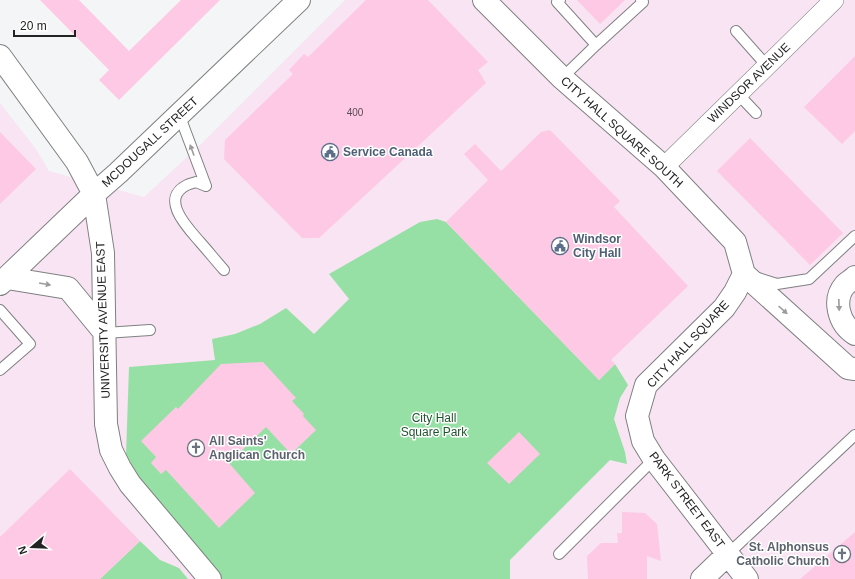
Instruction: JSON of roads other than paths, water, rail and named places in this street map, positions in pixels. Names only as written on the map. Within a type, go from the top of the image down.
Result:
[{"type":"street","name":"MCDOUGALL STREET","points":[[3,281],[299,0]]},
{"type":"street","name":"CITY HALL SQUARE SOUTH","points":[[484,0],[562,78],[664,167],[735,242],[744,274]]},
{"type":"street","name":"WINDSOR AVENUE","points":[[664,167],[834,0]]},
{"type":"street","name":"UNIVERSITY AVENUE EAST","points":[[0,56],[77,162],[94,194],[103,253],[106,424],[112,450],[120,468],[130,484],[210,579]]},
{"type":"street","points":[[744,274],[848,368],[855,369]]},
{"type":"street","name":"CITY HALL SQUARE","points":[[637,416],[646,385],[724,308],[735,292],[744,274]]},
{"type":"street","points":[[855,277],[845,285],[839,297],[838,310],[847,328],[855,334]]},
{"type":"street","points":[[3,281],[68,288],[105,333]]},
{"type":"street","name":"PARK STREET EAST","points":[[637,416],[643,441],[654,459],[747,579]]},
{"type":"street","points":[[702,579],[728,554]]},
{"type":"lane","points":[[560,0],[557,2],[596,45]]},
{"type":"lane","points":[[562,78],[643,2],[641,0]]},
{"type":"lane","points":[[736,31],[767,66]]},
{"type":"lane","points":[[738,94],[756,113]]},
{"type":"lane","points":[[179,114],[206,186],[196,182],[186,185],[179,191],[176,196],[175,204],[177,213],[224,270]]},
{"type":"lane","points":[[744,274],[778,284],[809,279],[855,236]]},
{"type":"lane","points":[[0,310],[30,344],[0,370]]},
{"type":"lane","points":[[105,333],[150,330]]},
{"type":"lane","points":[[728,554],[855,435]]},
{"type":"lane","points":[[559,554],[654,459]]},
{"type":"place","name":"Service Canada","points":[[330,152]]},
{"type":"place","name":"Windsor City Hall","points":[[560,246]]},
{"type":"place","name":"All Saints' Anglican Church","points":[[196,448]]},
{"type":"place","name":"St. Alphonsus Catholic Church","points":[[842,554]]},
{"type":"park label","name":"City Hall Square Park","points":[[434,425]]}]
